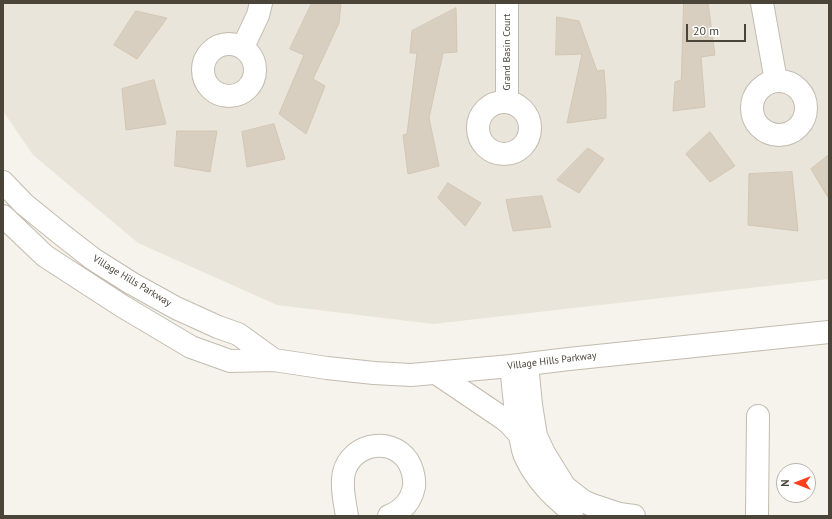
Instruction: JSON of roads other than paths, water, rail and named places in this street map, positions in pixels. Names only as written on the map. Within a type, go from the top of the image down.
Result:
[{"type":"street","points":[[244,47],[258,15],[261,3]]},
{"type":"street","name":"Grand Basin Court","points":[[507,3],[507,102]]},
{"type":"street","points":[[762,3],[776,81]]},
{"type":"street","name":"Village Hills Parkway","points":[[3,182],[24,204],[93,259],[131,283],[176,308],[238,334],[274,360]]},
{"type":"street","name":"Village Hills Parkway","points":[[3,216],[45,256],[82,281],[191,347],[230,361],[274,360],[328,368],[411,375],[829,332]]},
{"type":"street","points":[[519,365],[515,408],[525,457],[540,481],[560,502],[573,513],[580,516]]},
{"type":"street","points":[[519,365],[531,405],[536,436],[550,464],[565,487],[583,501],[627,515]]},
{"type":"street","points":[[436,373],[504,419],[520,435]]},
{"type":"street","points":[[757,516],[758,416]]},
{"type":"street","points":[[347,516],[342,479],[346,466],[353,456],[368,447],[381,445],[393,448],[403,455],[412,469],[415,481],[413,494],[407,505],[397,513],[389,516]]}]
